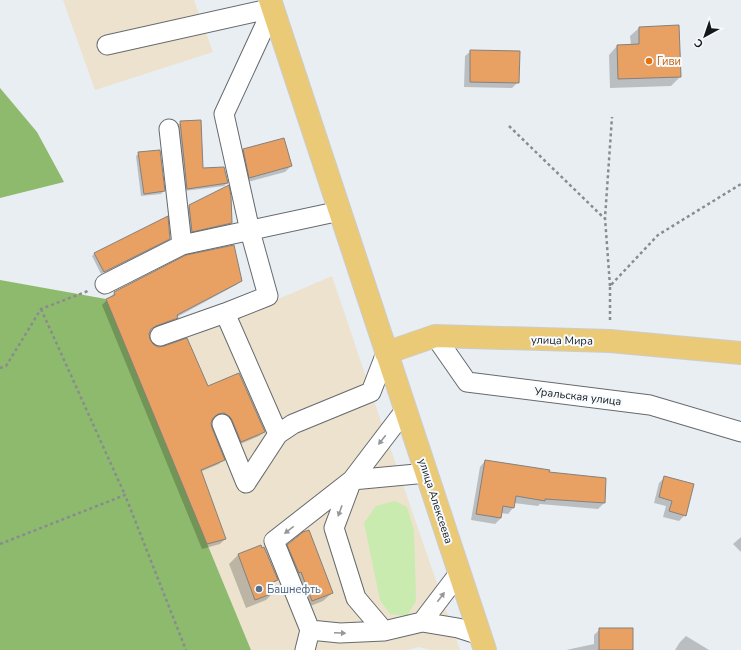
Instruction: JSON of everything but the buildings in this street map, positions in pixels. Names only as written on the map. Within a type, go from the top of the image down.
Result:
[{"type":"main road","name":"улица Алексеева","points":[[272,4],[482,642]]},
{"type":"main road","name":"улица Мира","points":[[386,353],[435,336],[610,341],[741,353]]},
{"type":"street","points":[[107,44],[272,4]]},
{"type":"street","points":[[160,336],[268,296],[250,231],[224,114],[272,4]]},
{"type":"street","points":[[169,129],[182,245]]},
{"type":"street","points":[[105,284],[182,245],[340,211]]},
{"type":"street","points":[[225,313],[278,434]]},
{"type":"street","name":"Уральская улица","points":[[435,336],[466,382],[650,405],[741,432]]},
{"type":"street","points":[[222,424],[246,483],[278,434],[293,424],[371,392],[386,353]]},
{"type":"street","points":[[305,650],[310,630],[274,541],[352,480],[406,410]]},
{"type":"street","points":[[352,480],[427,473]]},
{"type":"street","points":[[352,480],[334,528],[356,598],[384,631]]},
{"type":"street","points":[[422,622],[460,572]]},
{"type":"street","points":[[310,630],[340,634],[384,631],[422,622],[458,628],[482,642]]},
{"type":"path","points":[[610,341],[610,286],[605,218],[612,117]]},
{"type":"path","points":[[509,126],[605,218]]},
{"type":"path","points":[[610,286],[658,235],[741,184]]},
{"type":"path","points":[[0,368],[6,366],[40,309],[105,284]]},
{"type":"path","points":[[40,309],[125,495],[186,650]]},
{"type":"path","points":[[0,544],[125,495]]},
{"type":"shaded area","points":[[63,0],[194,0],[213,52],[95,90]]},
{"type":"shaded area","points":[[332,276],[460,650],[430,650],[419,647],[407,650],[251,650],[207,544],[226,539],[201,470],[151,354]]},
{"type":"green space","points":[[0,88],[37,132],[64,182],[0,198]]},
{"type":"green space","points":[[0,280],[106,299],[251,650],[0,650]]},
{"type":"green space","points":[[395,501],[407,507],[414,530],[416,601],[407,616],[390,614],[380,600],[364,523],[376,506]]},
{"type":"place","name":"Гиви","points":[[649,61]]},
{"type":"place","name":"Башнефть","points":[[259,589]]}]
